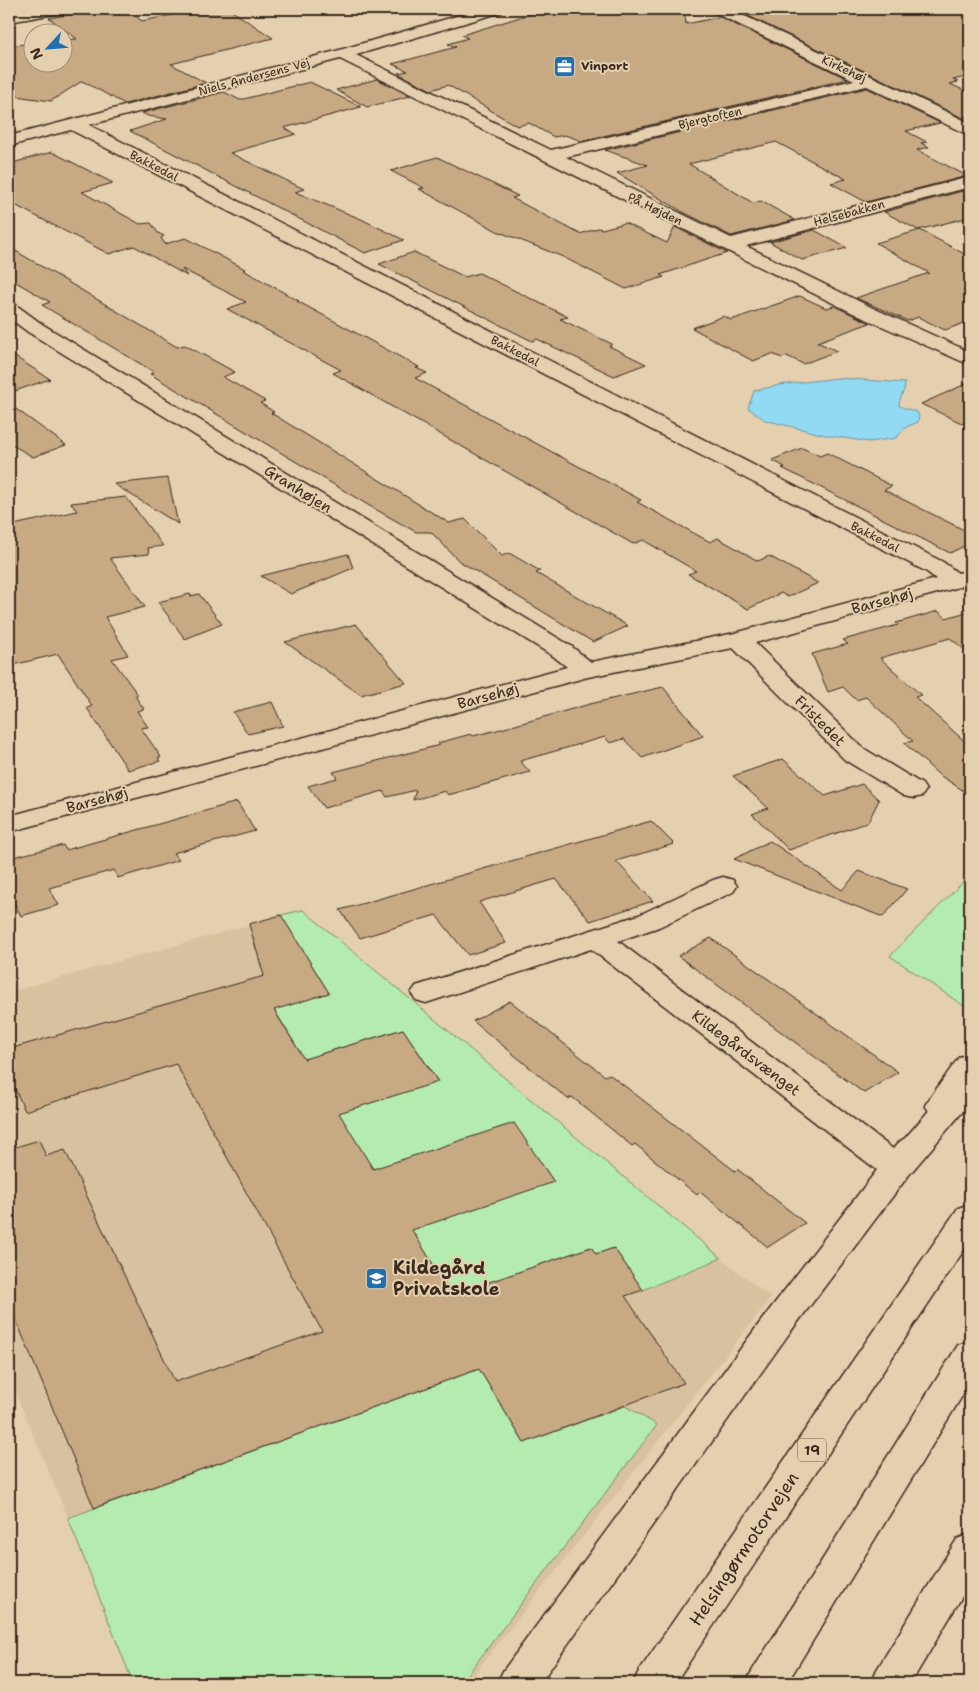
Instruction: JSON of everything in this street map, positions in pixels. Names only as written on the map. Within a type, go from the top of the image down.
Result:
[{"type":"main road","points":[[9,17],[55,9]]},
{"type":"main road","name":"Niels Andersens Vej","points":[[9,140],[342,54],[497,9]]},
{"type":"main road","name":"Kirkehøj","points":[[718,9],[970,129]]},
{"type":"main road","name":"På Højden","points":[[342,54],[728,245],[866,312],[970,359]]},
{"type":"main road","name":"Bjergtoften","points":[[550,156],[869,81]]},
{"type":"main road","name":"Bakkedal","points":[[73,124],[926,563],[962,579]]},
{"type":"main road","name":"Helsebakken","points":[[728,245],[970,182]]},
{"type":"main road","name":"Granhøjen","points":[[9,309],[44,334],[553,646],[586,670]]},
{"type":"main road","name":"Barsehøj","points":[[9,824],[586,670],[738,640],[962,579]]},
{"type":"main road","name":"Fristedet","points":[[738,640],[854,754],[913,790]]},
{"type":"main road","points":[[426,993],[649,921],[722,886]]},
{"type":"main road","name":"Kildegårdsvænget","points":[[596,938],[897,1168]]},
{"type":"main road","points":[[517,1683],[776,1326],[897,1168],[970,1064]]},
{"type":"main road","points":[[897,1168],[970,1083]]},
{"type":"main road","name":"Helsingørmotorvejen","points":[[653,1683],[970,1216]]},
{"type":"main road","points":[[766,1683],[970,1354]]},
{"type":"main road","points":[[890,1683],[965,1571]]},
{"type":"shaded area","name":"Kildegård Privatskole","points":[[303,910],[659,1208],[771,1298],[467,1683],[133,1683],[68,1518],[9,1377],[9,992]]},
{"type":"green space","points":[[970,875],[970,1010],[890,956]]},
{"type":"green space","points":[[303,910],[721,1258],[643,1290],[614,1248],[596,1254],[591,1247],[452,1295],[397,1206],[554,1182],[513,1123],[387,1192],[325,1092],[354,1108],[438,1081],[403,1029],[320,1054],[316,1079],[262,989],[288,1005],[329,993],[281,915]]},
{"type":"green space","points":[[479,1369],[524,1443],[625,1406],[657,1425],[461,1683],[133,1683],[68,1518]]},
{"type":"water","points":[[838,378],[905,383],[899,406],[917,412],[919,416],[918,422],[906,427],[896,438],[870,442],[825,435],[765,420],[748,408],[754,391],[779,385]]},
{"type":"building","points":[[100,9],[126,9],[142,21],[203,9],[229,9],[273,38],[171,64],[206,83],[125,104],[82,81],[51,101],[9,95],[9,46],[22,44],[22,72],[72,72],[72,39],[77,39],[72,35],[72,22],[54,22],[49,18]]},
{"type":"building","points":[[546,9],[684,9],[686,24],[720,17],[848,79],[582,141],[565,135],[554,137],[529,123],[517,126],[448,85],[431,90],[398,73],[408,71],[392,64],[456,47],[448,44],[468,38],[462,35]]},
{"type":"building","points":[[760,9],[970,9],[970,76],[953,80],[958,82],[950,84],[970,93],[970,116],[963,118],[742,13]]},
{"type":"building","points":[[377,79],[410,96],[367,107],[336,90]]},
{"type":"building","points":[[310,82],[361,107],[284,128],[296,134],[230,153],[304,189],[295,192],[361,219],[404,240],[365,253],[130,131],[167,119],[148,116],[142,113],[224,92],[240,100]]},
{"type":"building","points":[[867,88],[940,123],[906,131],[927,142],[921,143],[929,147],[917,150],[967,176],[866,202],[831,183],[846,179],[776,142],[689,164],[753,203],[761,201],[795,220],[731,236],[683,212],[617,173],[648,165],[605,150]]},
{"type":"building","points":[[52,152],[113,183],[82,192],[140,224],[151,223],[158,233],[164,236],[161,238],[165,244],[186,238],[245,269],[243,270],[427,373],[415,378],[641,500],[637,502],[710,542],[718,538],[758,561],[769,556],[818,583],[788,597],[781,593],[748,609],[688,574],[696,571],[643,540],[633,544],[333,373],[341,370],[227,309],[246,302],[182,269],[187,276],[134,246],[109,254],[9,202],[9,164]]},
{"type":"building","points":[[437,157],[518,196],[512,198],[580,234],[598,228],[602,229],[625,223],[667,243],[675,227],[727,253],[660,275],[664,277],[626,289],[563,257],[497,231],[419,189],[424,188],[391,171]]},
{"type":"building","points":[[970,189],[970,217],[918,230],[884,212]]},
{"type":"building","points":[[814,230],[847,248],[802,260],[770,242]]},
{"type":"building","points":[[920,230],[970,257],[970,321],[945,330],[918,317],[908,321],[856,298],[929,273],[876,243]]},
{"type":"building","points":[[9,247],[177,347],[185,345],[235,372],[223,377],[265,401],[260,403],[274,412],[271,413],[449,523],[465,519],[502,556],[509,553],[540,571],[536,573],[628,626],[593,642],[459,561],[431,532],[416,532],[150,374],[154,372],[42,305],[50,302],[9,278]]},
{"type":"building","points":[[414,252],[465,277],[479,273],[568,317],[560,319],[612,344],[609,346],[646,364],[614,376],[537,339],[532,341],[379,264]]},
{"type":"building","points":[[800,296],[826,308],[834,306],[870,323],[817,342],[837,351],[803,364],[787,356],[782,358],[772,354],[753,361],[692,328],[724,316],[731,320]]},
{"type":"building","points":[[9,353],[50,379],[9,393]]},
{"type":"building","points":[[970,382],[970,427],[921,404]]},
{"type":"building","points":[[9,404],[66,445],[33,457],[9,443]]},
{"type":"building","points":[[802,448],[820,456],[827,453],[892,486],[884,490],[970,533],[970,543],[950,553],[782,468],[785,467],[772,460]]},
{"type":"building","points":[[168,478],[178,524],[114,484]]},
{"type":"building","points":[[126,497],[163,546],[148,548],[149,554],[110,558],[145,607],[105,617],[128,655],[112,659],[138,695],[135,696],[144,709],[137,711],[148,727],[141,728],[161,757],[158,758],[160,761],[128,770],[87,708],[92,706],[58,654],[9,666],[9,526],[77,511],[71,503]]},
{"type":"building","points":[[348,554],[353,568],[291,594],[261,576]]},
{"type":"building","points":[[190,594],[191,596],[199,594],[222,624],[185,639],[158,602]]},
{"type":"building","points":[[938,611],[946,618],[970,611],[970,654],[950,638],[880,658],[921,695],[915,697],[970,746],[970,795],[938,774],[904,743],[913,741],[866,697],[856,700],[843,687],[828,692],[812,654],[848,644],[843,640],[898,625],[896,623]]},
{"type":"building","points":[[356,624],[406,683],[361,695],[285,642]]},
{"type":"building","points":[[663,687],[703,736],[642,758],[624,739],[610,743],[605,737],[520,761],[530,772],[448,795],[445,791],[413,800],[416,790],[387,797],[383,791],[324,808],[308,786],[337,778],[333,772],[440,745],[438,743],[471,734],[473,736],[590,704]]},
{"type":"building","points":[[272,702],[283,726],[248,734],[233,712]]},
{"type":"building","points":[[783,759],[825,796],[862,784],[879,800],[868,822],[789,850],[752,814],[768,808],[733,776]]},
{"type":"building","points":[[237,802],[255,831],[173,853],[179,860],[118,878],[114,870],[49,888],[59,905],[21,916],[9,892],[9,858],[63,845],[66,850]]},
{"type":"building","points":[[651,821],[674,844],[616,861],[653,901],[590,921],[556,879],[479,902],[506,943],[468,955],[436,915],[360,938],[340,910]]},
{"type":"building","points":[[770,841],[842,890],[859,871],[907,889],[883,917],[734,859]]},
{"type":"building","points":[[281,915],[329,993],[274,1010],[304,1059],[403,1029],[438,1082],[339,1113],[373,1169],[514,1123],[554,1182],[412,1230],[452,1295],[591,1247],[596,1254],[614,1248],[643,1290],[625,1296],[684,1383],[524,1443],[479,1369],[94,1508],[9,1303],[9,1149],[39,1140],[46,1156],[65,1150],[175,1382],[322,1331],[176,1064],[25,1111],[9,1076],[9,1049],[264,976],[249,924]]},
{"type":"building","points":[[711,938],[898,1072],[864,1093],[678,956]]},
{"type":"building","points":[[510,1001],[605,1076],[609,1074],[735,1171],[737,1169],[805,1223],[768,1247],[700,1192],[697,1195],[635,1144],[632,1146],[572,1097],[568,1099],[473,1021]]},
{"type":"place","name":"Vinport","points":[[565,66]]},
{"type":"place","name":"Kildegård Privatskole","points":[[377,1278]]}]
